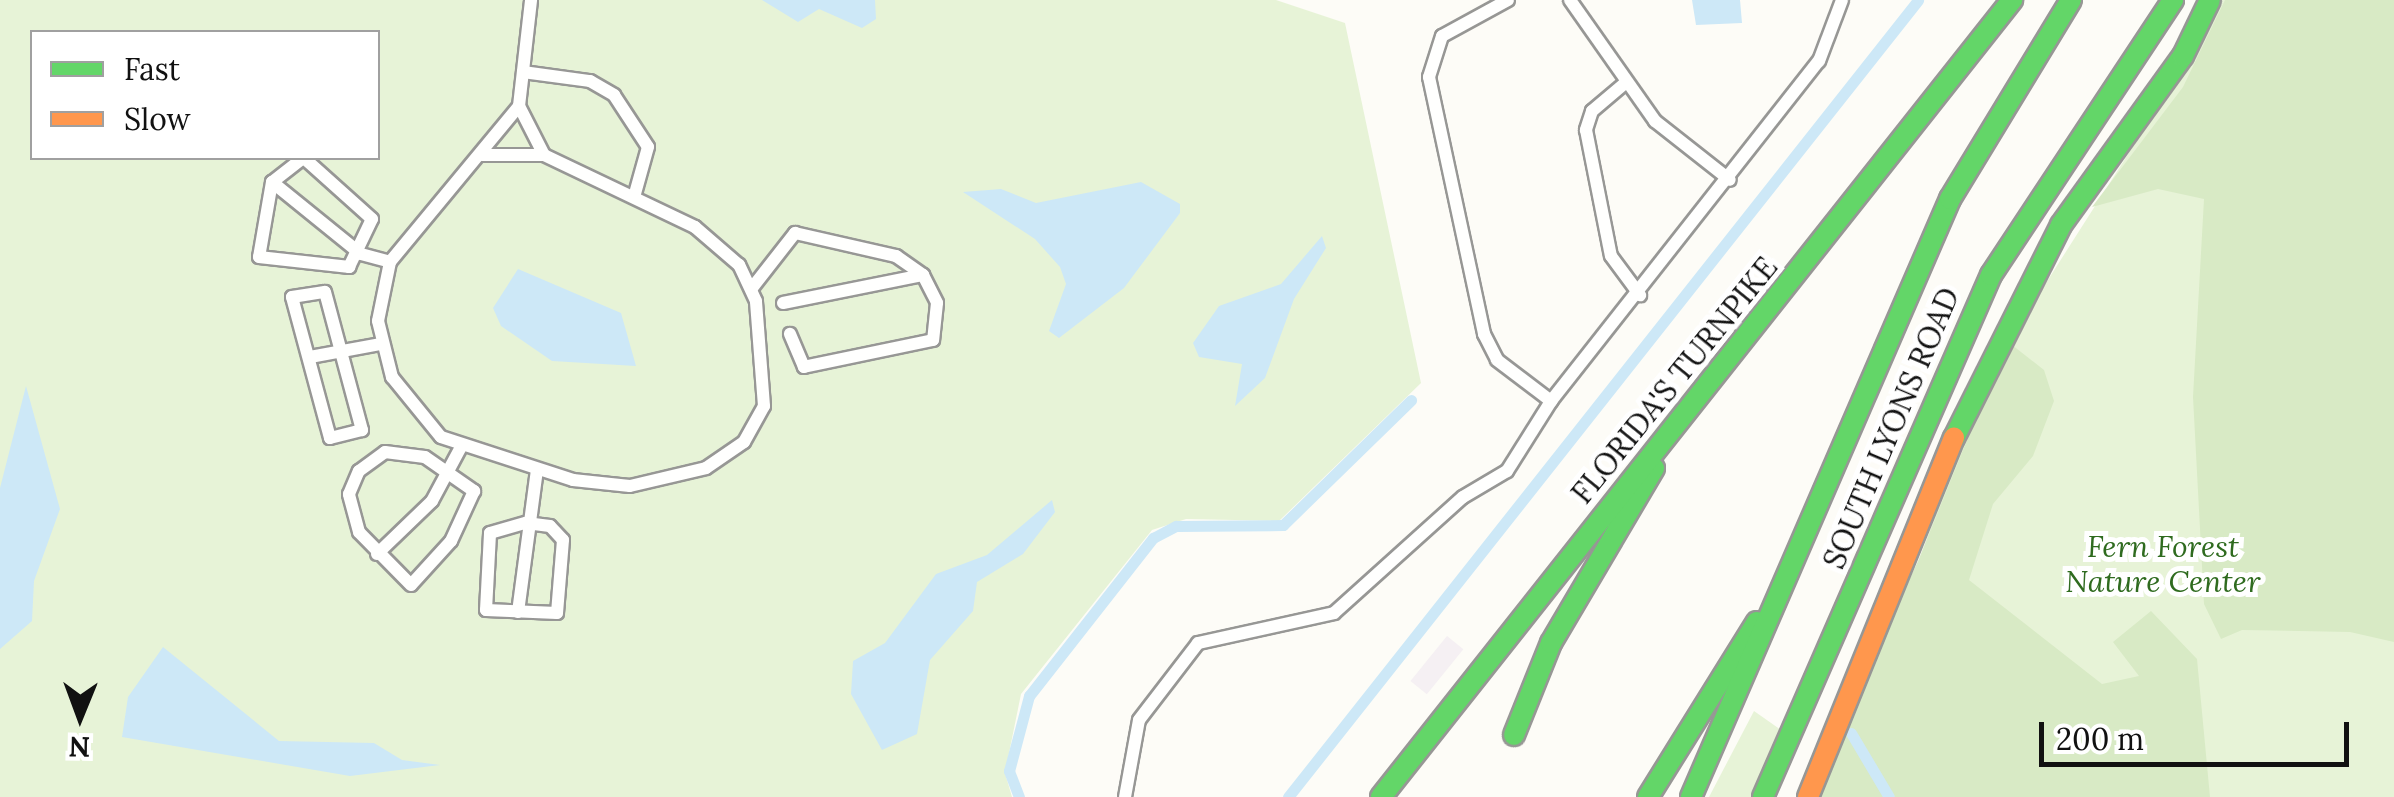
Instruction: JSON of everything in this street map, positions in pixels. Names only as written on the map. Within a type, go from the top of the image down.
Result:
[{"type":"main road","name":"FLORIDA'S TURNPIKE","points":[[1381,797],[2012,0]]},
{"type":"main road","points":[[1691,797],[1950,199],[2071,0]]},
{"type":"main road","name":"SOUTH LYONS ROAD","points":[[1763,797],[1991,275],[2172,0]]},
{"type":"main road","name":"SOUTH LYONS ROAD","points":[[1808,797],[1975,386],[2062,225],[2183,56],[2210,0]]},
{"type":"main road","points":[[1514,735],[1550,643],[1680,422]]},
{"type":"main road","points":[[1648,797],[1788,578]]},
{"type":"street","points":[[482,155],[544,154],[634,197],[724,248],[752,288],[766,381],[744,442],[706,468],[630,486],[537,469],[461,446],[422,423],[380,344],[390,262],[519,106],[530,0]]},
{"type":"street","points":[[1508,0],[1442,36],[1429,77],[1484,334],[1497,360],[1551,401]]},
{"type":"street","points":[[1570,0],[1624,84],[1730,180]]},
{"type":"street","points":[[1125,797],[1139,720],[1198,644],[1334,613],[1463,497],[1507,472],[1551,401],[1640,295],[1819,61],[1842,0]]},
{"type":"street","points":[[523,72],[590,81],[614,95],[648,147],[634,197]]},
{"type":"street","points":[[1624,84],[1592,111],[1586,130],[1612,256],[1640,295]]},
{"type":"street","points":[[519,106],[544,154]]},
{"type":"street","points":[[300,160],[272,182],[259,257],[349,268],[361,254],[372,219],[305,160]]},
{"type":"street","points":[[272,182],[361,254],[390,262]]},
{"type":"street","points":[[752,288],[795,232],[896,256],[924,276],[937,303],[934,340],[804,366],[790,334]]},
{"type":"street","points":[[783,303],[924,276]]},
{"type":"street","points":[[325,292],[344,348],[362,430],[330,438],[292,296],[325,292]]},
{"type":"street","points":[[310,357],[380,344]]},
{"type":"street","points":[[376,554],[413,525],[461,446]]},
{"type":"street","points":[[385,452],[449,471],[474,491],[474,508],[421,579],[399,580],[376,554],[349,494],[359,471],[385,452]]},
{"type":"street","points":[[518,612],[526,523],[537,469]]},
{"type":"street","points":[[526,523],[560,534],[560,606],[550,615],[482,607],[484,553],[496,526],[526,523]]},
{"type":"shaded area","points":[[1447,636],[1463,649],[1427,694],[1410,681]]},
{"type":"green space","points":[[0,0],[1276,0],[1345,23],[1421,383],[1279,521],[1186,519],[1152,530],[1021,694],[1005,773],[1012,797],[0,797]]},
{"type":"green space","name":"Fern Forest Nature Center","points":[[2208,0],[2394,0],[2394,797],[1815,797],[1898,616],[1988,374],[2139,137]]},
{"type":"green space","points":[[2225,0],[2394,0],[2394,642],[2350,632],[2242,630],[2221,639],[2204,604],[2193,397],[2204,199],[2158,189],[2092,207],[2183,87]]},
{"type":"green space","points":[[2007,341],[2044,370],[2054,401],[2033,456],[1993,504],[1969,580],[2102,684],[2139,676],[2113,642],[2151,611],[2197,659],[2210,797],[1807,797],[1919,559]]},
{"type":"green space","points":[[1754,711],[1784,732],[1753,797],[1709,797]]},
{"type":"water","points":[[762,0],[875,0],[876,19],[862,28],[819,9],[798,22]]},
{"type":"water","points":[[1692,0],[1740,0],[1742,23],[1696,25]]},
{"type":"water","points":[[1141,182],[1180,204],[1180,213],[1124,288],[1059,338],[1049,331],[1066,284],[1060,267],[1035,239],[963,192],[1001,189],[1036,203]]},
{"type":"water","points":[[1322,236],[1326,248],[1294,299],[1265,378],[1235,406],[1242,364],[1199,357],[1193,343],[1219,306],[1281,284]]},
{"type":"water","points":[[518,269],[621,313],[636,366],[552,361],[501,326],[493,308]]},
{"type":"water","points":[[26,386],[60,509],[34,581],[32,621],[0,649],[0,488]]},
{"type":"water","points":[[1052,500],[1055,512],[1023,554],[977,582],[973,611],[930,660],[917,734],[882,750],[851,694],[853,661],[885,643],[936,574],[987,555]]},
{"type":"water","points":[[163,647],[279,741],[374,743],[402,760],[440,765],[350,776],[122,737],[128,697]]},
{"type":"waterway","points":[[1288,797],[1918,0]]},
{"type":"waterway","points":[[1019,797],[1009,771],[1029,696],[1153,538],[1176,526],[1283,525],[1411,400]]},
{"type":"waterway","points":[[1851,733],[1889,797]]},
{"type":"traffic: fast","points":[[1381,797],[2012,0]]},
{"type":"traffic: fast","points":[[1691,797],[1950,199],[2071,0]]},
{"type":"traffic: fast","points":[[1763,797],[1991,275],[2173,0]]},
{"type":"traffic: fast","points":[[1954,438],[2061,225],[2183,56],[2210,0]]},
{"type":"traffic: fast","points":[[1514,735],[1551,643],[1654,468]]},
{"type":"traffic: fast","points":[[1648,797],[1757,622]]},
{"type":"traffic: slow","points":[[1808,797],[1954,438]]}]
